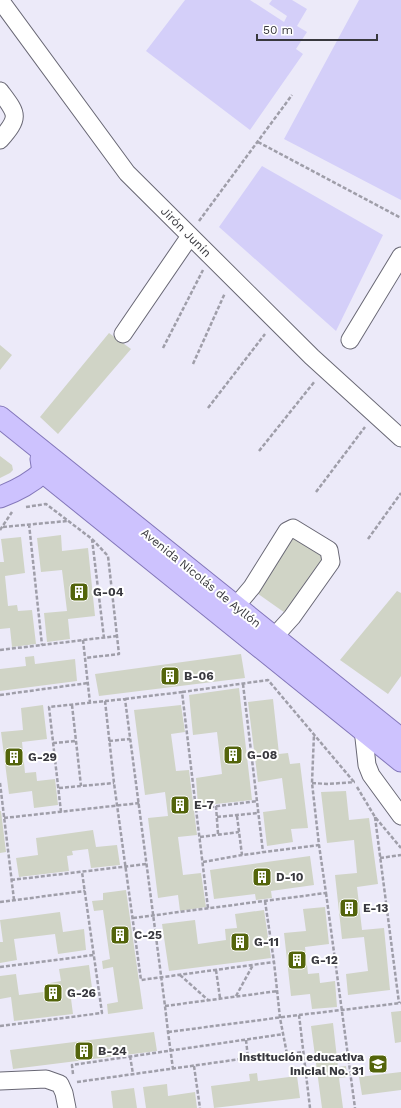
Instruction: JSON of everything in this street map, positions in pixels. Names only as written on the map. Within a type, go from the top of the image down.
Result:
[{"type":"main road","name":"Avenida Nicolás de Ayllón","points":[[0,417],[401,739]]},
{"type":"main road","points":[[7,503],[20,489],[43,472],[39,453],[33,442]]},
{"type":"main road","name":"Avenida Nicolás de Ayllón","points":[[43,472],[401,760]]},
{"type":"street","name":"Jirón Junín","points":[[0,0],[127,173],[275,321],[401,438]]},
{"type":"street","points":[[0,91],[14,110],[15,117],[10,128],[0,140]]},
{"type":"street","points":[[123,334],[190,236]]},
{"type":"street","points":[[350,340],[401,256]]},
{"type":"street","points":[[236,606],[252,587],[288,532],[294,528],[329,550],[331,562],[292,617],[274,636]]},
{"type":"street","points":[[363,729],[366,765],[371,775],[401,816]]},
{"type":"street","points":[[0,1081],[46,1079],[60,1084],[64,1093],[67,1108]]},
{"type":"path","points":[[199,221],[292,95]]},
{"type":"path","points":[[258,142],[401,218]]},
{"type":"path","points":[[163,348],[210,256]]},
{"type":"path","points":[[193,364],[231,278]]},
{"type":"path","points":[[208,408],[275,321]]},
{"type":"path","points":[[260,451],[325,369]]},
{"type":"path","points":[[316,492],[375,414]]},
{"type":"path","points":[[368,539],[401,493]]},
{"type":"path","points":[[7,503],[1,528],[68,521]]},
{"type":"path","points":[[20,508],[46,504],[92,539],[108,556],[119,654],[85,658]]},
{"type":"path","points":[[29,524],[42,645]]},
{"type":"path","points":[[92,539],[104,638]]},
{"type":"path","points":[[0,650],[117,636]]},
{"type":"path","points":[[83,640],[90,703]]},
{"type":"path","points":[[61,812],[50,707],[182,692],[268,680],[354,782],[376,817],[401,848]]},
{"type":"path","points":[[0,695],[88,683]]},
{"type":"path","points":[[243,684],[263,852]]},
{"type":"path","points":[[182,692],[208,908]]},
{"type":"path","points":[[125,699],[140,803],[173,1069]]},
{"type":"path","points":[[105,701],[114,783],[141,980],[274,962]]},
{"type":"path","points":[[72,705],[81,786]]},
{"type":"path","points":[[314,734],[312,783],[355,1108]]},
{"type":"path","points":[[109,741],[130,739]]},
{"type":"path","points":[[53,744],[76,741]]},
{"type":"path","points":[[312,783],[328,784],[354,782]]},
{"type":"path","points":[[0,783],[14,900]]},
{"type":"path","points":[[59,788],[114,783]]},
{"type":"path","points":[[196,809],[257,802]]},
{"type":"path","points":[[4,818],[140,803]]},
{"type":"path","points":[[216,806],[218,834]]},
{"type":"path","points":[[217,817],[258,813]]},
{"type":"path","points":[[238,816],[242,855]]},
{"type":"path","points":[[168,1032],[400,1003],[380,858],[376,817]]},
{"type":"path","points":[[200,837],[239,832]]},
{"type":"path","points":[[202,862],[319,845]]},
{"type":"path","points":[[380,858],[401,855]]},
{"type":"path","points":[[11,880],[147,864]]},
{"type":"path","points":[[0,1026],[102,1013],[82,872]]},
{"type":"path","points":[[0,902],[85,891]]},
{"type":"path","points":[[133,918],[326,893]]},
{"type":"path","points":[[266,901],[278,991],[280,1018],[287,1054]]},
{"type":"path","points":[[0,967],[94,955]]},
{"type":"path","points":[[236,996],[254,964]]},
{"type":"path","points":[[216,970],[220,998]]},
{"type":"path","points":[[179,975],[208,1000]]},
{"type":"path","points":[[165,1006],[278,991]]},
{"type":"path","points":[[299,1015],[310,1108]]},
{"type":"path","points":[[72,1065],[284,1034]]},
{"type":"path","points":[[246,1040],[248,1058]]},
{"type":"path","points":[[74,1082],[248,1058],[304,1052]]},
{"type":"path","points":[[130,1056],[133,1074]]},
{"type":"path","points":[[194,1066],[200,1108]]},
{"type":"shaded area","points":[[185,0],[250,0],[284,22],[287,16],[269,4],[272,0],[292,0],[307,9],[297,26],[307,32],[296,49],[303,54],[250,130],[146,51]]},
{"type":"shaded area","points":[[359,0],[401,0],[401,200],[284,139]]},
{"type":"shaded area","points":[[262,166],[383,235],[336,331],[219,227]]},
{"type":"building","points":[[109,333],[131,349],[58,434],[40,417]]},
{"type":"building","points":[[0,345],[12,355],[0,370]]},
{"type":"building","points":[[0,456],[12,465],[13,470],[0,478]]},
{"type":"building","points":[[291,534],[325,556],[288,615],[254,591]]},
{"type":"building","name":"G-04","points":[[61,535],[62,551],[88,548],[95,616],[68,619],[70,639],[47,642],[44,613],[67,611],[62,570],[41,572],[37,538]]},
{"type":"building","points":[[21,537],[25,573],[5,576],[8,606],[17,605],[18,611],[32,610],[36,644],[12,647],[10,628],[0,629],[0,562],[4,562],[1,539]]},
{"type":"building","points":[[397,591],[401,593],[401,676],[388,694],[340,660]]},
{"type":"building","name":"B-06","points":[[241,654],[245,678],[99,696],[95,674]]},
{"type":"building","points":[[34,656],[35,664],[75,659],[77,681],[0,691],[0,669],[26,666],[25,657]]},
{"type":"building","name":"G-08","points":[[239,688],[252,800],[198,806],[196,778],[222,774],[217,732],[193,735],[189,695]]},
{"type":"building","points":[[273,699],[279,754],[288,753],[290,764],[300,763],[308,828],[291,829],[293,842],[267,846],[263,812],[286,809],[282,778],[258,782],[248,702]]},
{"type":"building","name":"G-29","points":[[43,705],[47,739],[22,742],[25,773],[36,772],[37,781],[55,779],[58,805],[34,808],[32,791],[9,794],[1,732],[23,730],[21,708]]},
{"type":"building","name":"E-7","points":[[181,705],[185,732],[171,734],[176,771],[189,770],[197,835],[178,837],[183,875],[201,873],[206,907],[180,911],[178,895],[158,898],[148,818],[168,816],[165,792],[145,795],[134,710]]},
{"type":"building","name":"E-13","points":[[346,791],[349,820],[369,818],[378,884],[357,887],[362,930],[384,928],[390,990],[348,995],[346,974],[368,971],[364,937],[342,939],[335,875],[357,873],[354,840],[327,843],[321,792]]},
{"type":"building","points":[[0,811],[6,852],[0,853]]},
{"type":"building","points":[[93,830],[96,847],[117,845],[120,865],[91,868],[88,849],[72,851],[73,855],[67,856],[69,871],[19,877],[16,858],[38,855],[36,838]]},
{"type":"building","name":"D-10","points":[[310,856],[314,885],[271,891],[272,898],[256,900],[255,894],[214,899],[210,870]]},
{"type":"building","name":"C-25","points":[[126,890],[143,1009],[108,1014],[107,1004],[118,1002],[113,967],[103,969],[102,961],[110,959],[103,910],[94,911],[92,901],[103,900],[103,893]]},
{"type":"building","name":"G-12","points":[[325,907],[329,944],[305,947],[308,974],[319,973],[320,983],[335,981],[337,1007],[312,1009],[310,994],[291,996],[284,933],[306,931],[303,909]]},
{"type":"building","name":"G-11","points":[[264,910],[271,958],[169,971],[162,924],[195,920],[198,944],[226,940],[225,929],[237,928],[235,914]]},
{"type":"building","points":[[60,912],[63,932],[84,929],[86,950],[58,954],[55,934],[14,939],[17,960],[0,963],[0,942],[3,942],[0,920]]},
{"type":"building","name":"G-26","points":[[89,965],[92,988],[70,991],[73,1014],[14,1021],[11,997],[0,999],[0,976],[16,974],[19,995],[51,991],[50,983],[61,981],[59,969]]},
{"type":"building","points":[[401,1011],[401,1042],[395,1043],[391,1012]]},
{"type":"building","points":[[333,1023],[338,1067],[346,1066],[347,1077],[339,1078],[343,1108],[322,1108],[311,1026]]},
{"type":"building","name":"B-24","points":[[154,1032],[157,1051],[13,1069],[10,1050]]},
{"type":"building","points":[[401,1072],[401,1090],[362,1095],[359,1077]]},
{"type":"building","points":[[257,1073],[258,1081],[297,1076],[300,1098],[214,1108],[211,1086],[250,1081],[249,1074]]},
{"type":"building","points":[[167,1084],[168,1096],[195,1092],[197,1108],[146,1108],[143,1087]]},
{"type":"building","points":[[134,1088],[137,1108],[113,1108],[111,1091]]},
{"type":"place","name":"G-04","points":[[79,592]]},
{"type":"place","name":"B-06","points":[[170,676]]},
{"type":"place","name":"G-08","points":[[233,755]]},
{"type":"place","name":"G-29","points":[[14,757]]},
{"type":"place","name":"E-7","points":[[180,805]]},
{"type":"place","name":"D-10","points":[[262,877]]},
{"type":"place","name":"E-13","points":[[349,908]]},
{"type":"place","name":"C-25","points":[[120,935]]},
{"type":"place","name":"G-11","points":[[240,942]]},
{"type":"place","name":"G-12","points":[[297,960]]},
{"type":"place","name":"G-26","points":[[53,993]]},
{"type":"place","name":"B-24","points":[[84,1051]]},
{"type":"place","name":"Institución educativa inicial No. 31","points":[[378,1064]]}]
